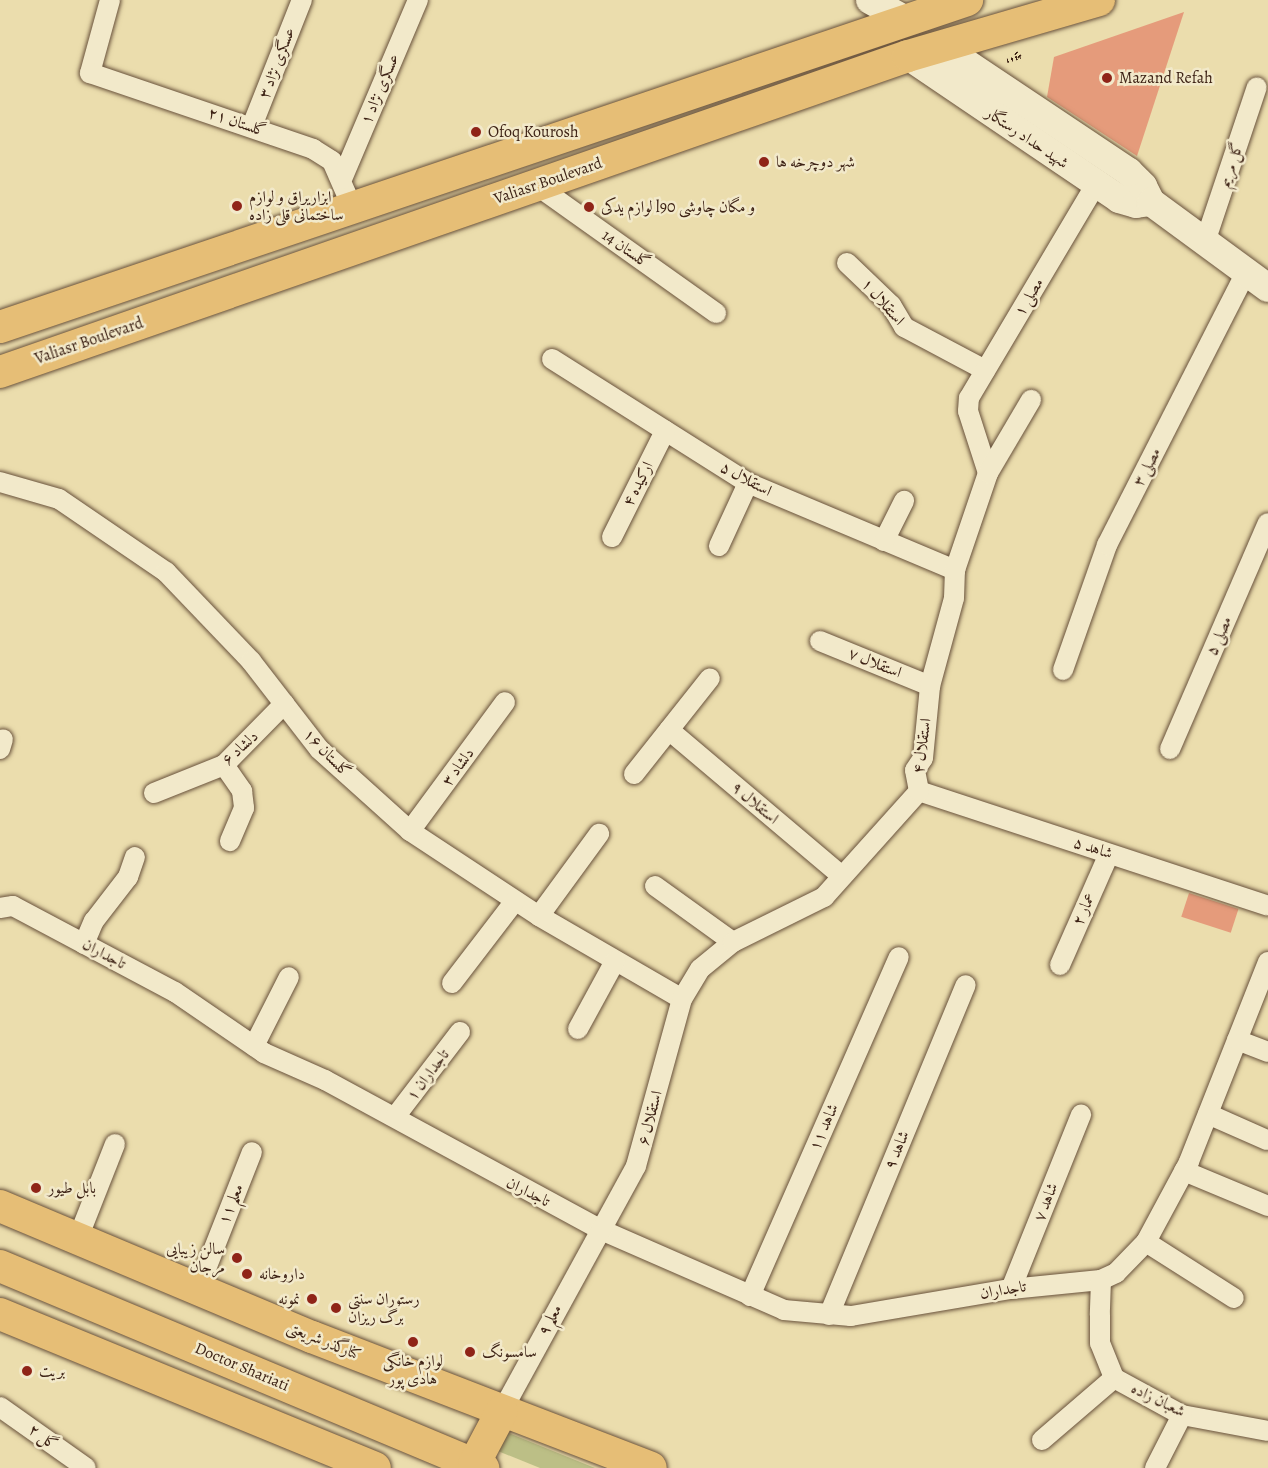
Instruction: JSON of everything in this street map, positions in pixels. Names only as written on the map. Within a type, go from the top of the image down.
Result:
[{"type":"main road","points":[[870,0],[906,20],[941,46]]},
{"type":"main road","points":[[0,327],[968,0]]},
{"type":"main road","name":"Valiasr Boulevard","points":[[0,372],[908,56],[1099,0]]},
{"type":"main road","points":[[938,10],[941,46]]},
{"type":"main road","points":[[906,20],[908,56]]},
{"type":"main road","name":"شهید حداد رستگار","points":[[941,46],[1129,172],[1143,186],[1151,202],[1257,280]]},
{"type":"main road","name":"شهید حداد رستگار","points":[[908,56],[1096,184],[1136,204],[1151,202]]},
{"type":"main road","name":"کنارگذر شریعتی","points":[[0,1206],[198,1289],[651,1468]]},
{"type":"main road","name":"Doctor Shariati","points":[[0,1266],[479,1466]]},
{"type":"main road","points":[[0,1314],[375,1468]]},
{"type":"main road","points":[[479,1466],[502,1411]]},
{"type":"street","name":"گلستان ۲۱","points":[[110,0],[90,73],[252,126],[313,149],[332,161],[342,179],[353,209]]},
{"type":"street","name":"عسگری نژاد ۳","points":[[252,126],[302,0]]},
{"type":"street","name":"عسگری نژاد ۱","points":[[342,179],[418,0]]},
{"type":"street","name":"گل مریم","points":[[1205,242],[1257,87]]},
{"type":"street","name":"مصلی ۱","points":[[988,473],[968,411],[969,398],[1096,184]]},
{"type":"street","name":"گلستان 14","points":[[536,185],[716,313]]},
{"type":"street","name":"استقلال ۱","points":[[848,263],[891,305],[904,327],[984,370]]},
{"type":"street","name":"مصلی ۳","points":[[1063,669],[1107,545],[1257,280]]},
{"type":"street","name":"استقلال ۵","points":[[552,359],[747,483],[955,570]]},
{"type":"street","name":"استقلال ۴","points":[[682,999],[700,969],[733,942],[824,897],[919,790],[915,770],[923,758],[930,686],[954,598],[955,570],[988,473],[1031,400]]},
{"type":"street","name":"ارکیده ۴","points":[[612,537],[665,431]]},
{"type":"street","name":"گلستان ۱۶","points":[[0,482],[59,499],[166,572],[251,661],[319,749],[410,831],[539,916],[682,999]]},
{"type":"street","points":[[719,546],[747,483]]},
{"type":"street","points":[[884,541],[904,501]]},
{"type":"street","name":"مصلی ۵","points":[[1170,749],[1268,523]]},
{"type":"street","name":"استقلال ۷","points":[[820,641],[930,686]]},
{"type":"street","points":[[634,774],[710,678]]},
{"type":"street","name":"دلشاد ۳","points":[[410,831],[505,702]]},
{"type":"street","name":"دلشاد ۶","points":[[154,793],[224,765],[284,704]]},
{"type":"street","name":"استقلال ۹","points":[[669,730],[843,876]]},
{"type":"street","points":[[224,765],[242,791],[244,808],[230,841]]},
{"type":"street","name":"شاهد ۵","points":[[919,790],[1268,906]]},
{"type":"street","points":[[539,916],[599,834]]},
{"type":"street","name":"عمار ۲","points":[[1060,965],[1109,854]]},
{"type":"street","points":[[84,944],[94,921],[128,877],[135,857]]},
{"type":"street","points":[[655,886],[733,942]]},
{"type":"street","points":[[452,983],[515,900]]},
{"type":"street","name":"تاجداران","points":[[0,908],[14,906],[175,992],[254,1046],[395,1117],[599,1229],[784,1310],[851,1316],[1011,1288],[1101,1280]]},
{"type":"street","name":"شاهد ۱۱","points":[[750,1296],[899,957]]},
{"type":"street","points":[[578,1029],[615,961]]},
{"type":"street","points":[[1101,1280],[1116,1273],[1146,1242],[1184,1171],[1268,962]]},
{"type":"street","points":[[254,1046],[289,977]]},
{"type":"street","name":"شاهد ۹","points":[[829,1315],[966,984]]},
{"type":"street","name":"استقلال ۶","points":[[599,1229],[636,1166],[682,999]]},
{"type":"street","name":"تاجداران ۱","points":[[395,1117],[460,1032]]},
{"type":"street","points":[[1237,1040],[1268,1052]]},
{"type":"street","points":[[1208,1114],[1267,1140]]},
{"type":"street","name":"شاهد ۷","points":[[1011,1288],[1081,1115]]},
{"type":"street","points":[[78,1239],[115,1144]]},
{"type":"street","name":"معلم ۱۱","points":[[198,1289],[252,1152]]},
{"type":"street","points":[[1184,1171],[1268,1206]]},
{"type":"street","name":"معلم ۹","points":[[502,1411],[599,1229]]},
{"type":"street","points":[[1146,1242],[1234,1298]]},
{"type":"street","name":"شعبان زاده","points":[[1101,1280],[1100,1343],[1114,1378],[1182,1415],[1268,1431]]},
{"type":"street","points":[[1041,1440],[1114,1378]]},
{"type":"street","name":"گل ۲","points":[[0,1407],[86,1468]]},
{"type":"street","points":[[1155,1468],[1182,1415]]},
{"type":"green space","points":[[496,1428],[595,1468],[540,1468],[488,1447]]},
{"type":"building","name":"Mazand Refah","points":[[1184,12],[1137,156],[1047,97],[1054,57]]},
{"type":"building","points":[[1189,893],[1238,909],[1231,933],[1181,917]]},
{"type":"place","name":"Mazand Refah","points":[[1107,78]]},
{"type":"place","name":"Ofoq Kourosh","points":[[476,132]]},
{"type":"place","name":"شهر دوچرخه ها","points":[[764,162]]},
{"type":"place","name":"ابزاریراق و لوازم ساختمانی قلی زاده","points":[[237,206]]},
{"type":"place","name":"لوازم یدکی l90 و مگان چاوشی","points":[[589,207]]},
{"type":"place","name":"بابل طیور","points":[[36,1188]]},
{"type":"place","name":"سالن زیبایی مرجان","points":[[237,1258]]},
{"type":"place","name":"داروخانه","points":[[247,1274]]},
{"type":"place","name":"نمونه","points":[[312,1299]]},
{"type":"place","name":"رستوران سنتی برگ ریزان","points":[[336,1308]]},
{"type":"place","name":"لوازم خانگی هادی پور","points":[[413,1342]]},
{"type":"place","name":"سامسونگ","points":[[470,1352]]},
{"type":"place","name":"بریت","points":[[27,1371]]}]
